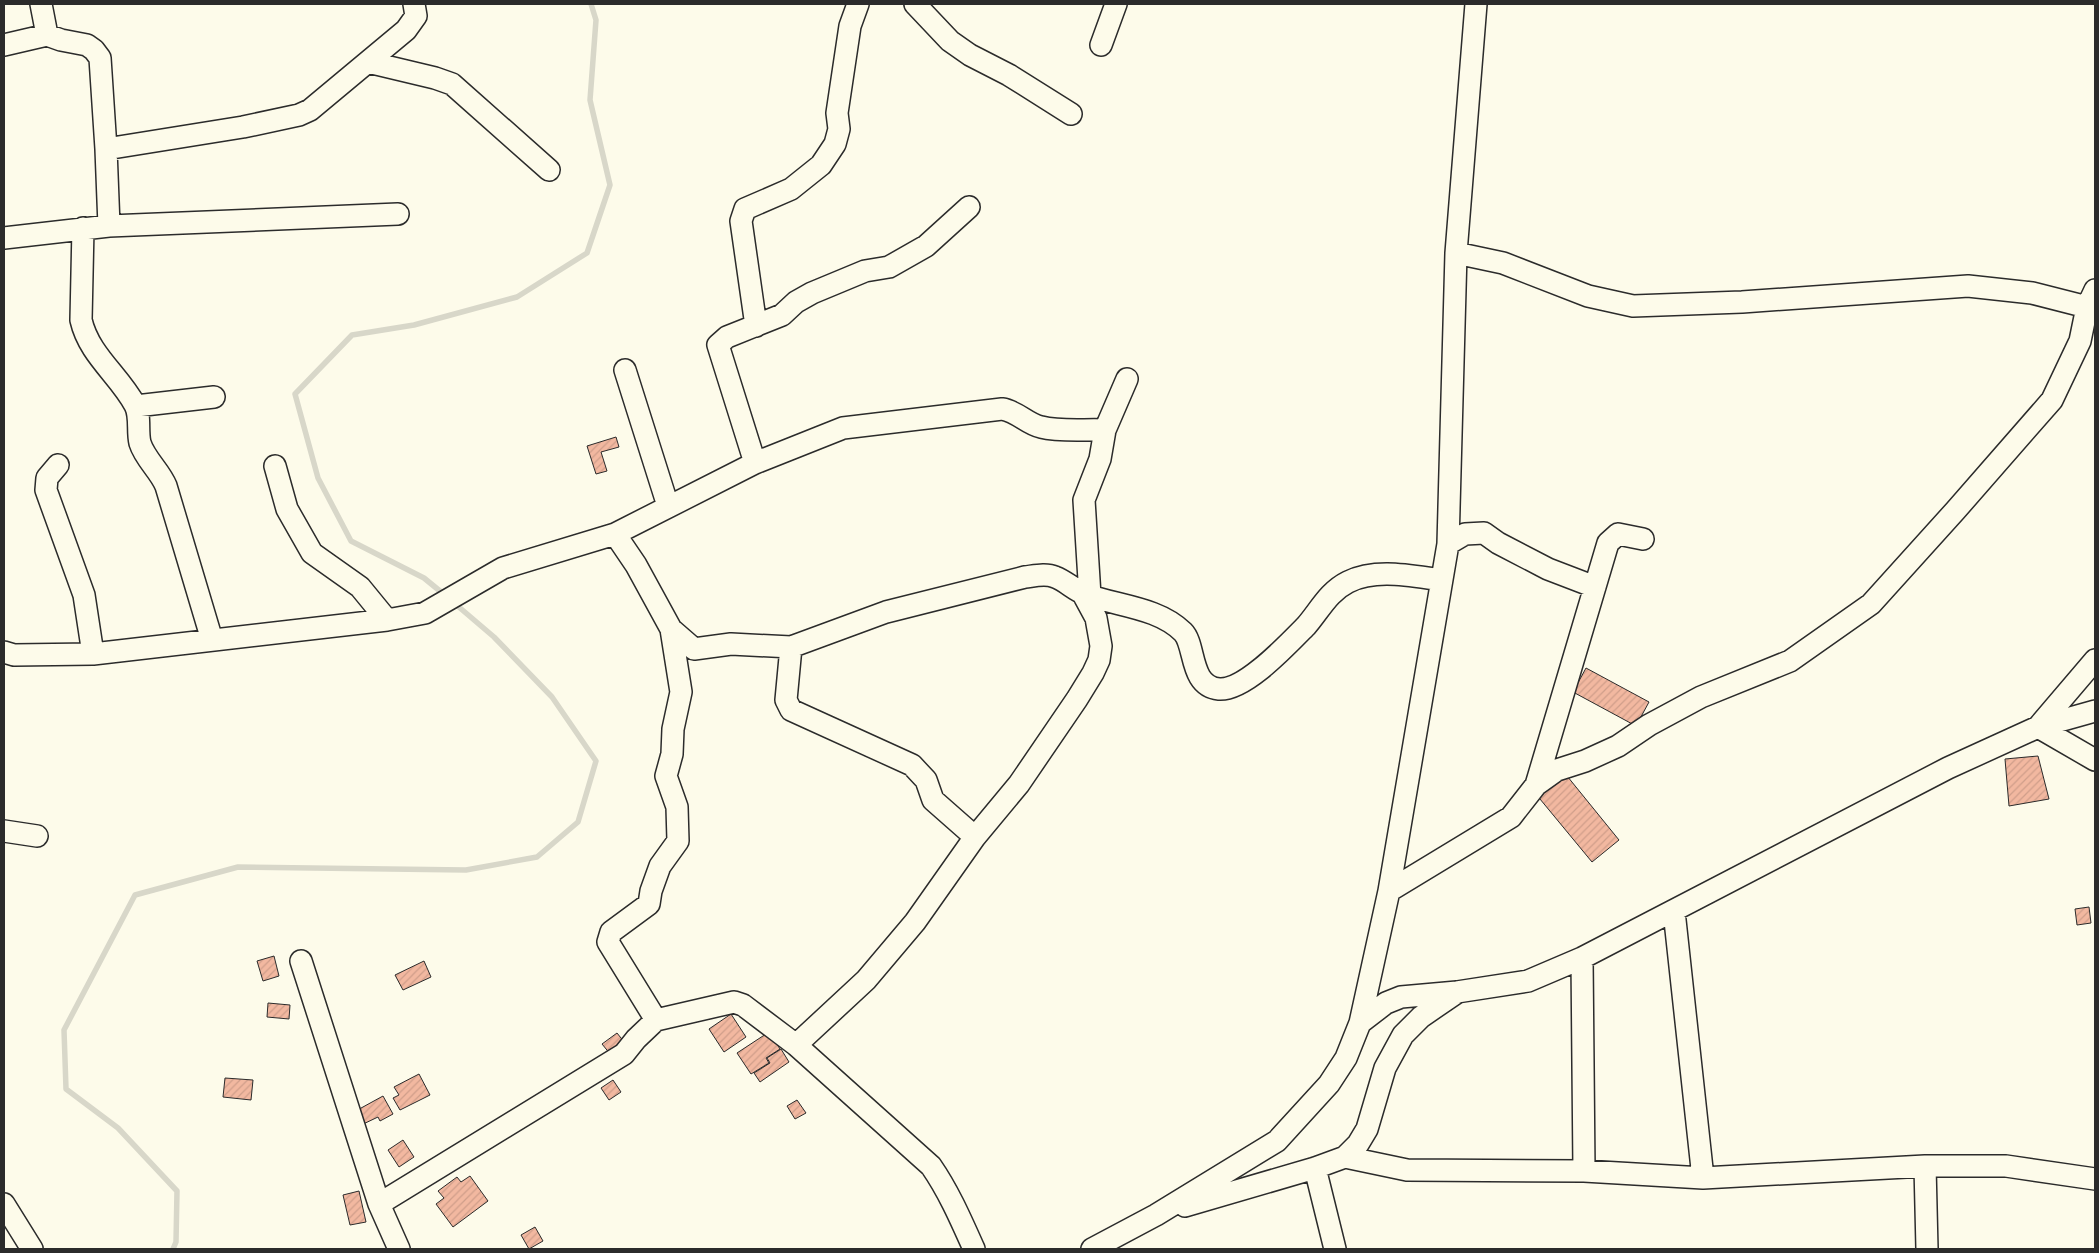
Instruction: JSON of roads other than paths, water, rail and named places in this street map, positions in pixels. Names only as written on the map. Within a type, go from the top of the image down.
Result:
[{"type":"street","points":[[41,4],[47,35]]},
{"type":"street","points":[[106,149],[244,127],[299,114],[317,105],[410,26],[416,16],[414,4]]},
{"type":"street","points":[[756,326],[741,220],[744,209],[791,189],[820,165],[834,144],[838,129],[837,113],[850,26],[858,4]]},
{"type":"street","points":[[915,4],[950,41],[970,55],[1009,75],[1071,114]]},
{"type":"street","points":[[1101,45],[1116,4]]},
{"type":"street","points":[[1092,1249],[1156,1214],[1277,1141],[1329,1084],[1346,1058],[1360,1023],[1389,891],[1448,544],[1456,253],[1476,4]]},
{"type":"street","points":[[4,45],[47,35],[87,45],[100,58],[110,226]]},
{"type":"street","points":[[368,62],[452,84],[549,170]]},
{"type":"street","points":[[754,462],[718,346],[727,337],[782,315],[796,302],[812,293],[865,271],[888,267],[926,246],[969,208]]},
{"type":"street","points":[[4,238],[110,226],[398,214]]},
{"type":"street","points":[[83,228],[81,320],[84,333],[91,346],[136,406],[142,449],[163,478],[166,486],[212,640]]},
{"type":"street","points":[[1389,891],[1510,817],[1536,785],[1557,770],[1585,761],[1618,746],[1649,725],[1701,696],[1790,661],[1871,604],[2052,400],[2080,341],[2092,303],[2032,293],[1968,286],[1742,302],[1633,306],[1588,296],[1503,263],[1456,253]]},
{"type":"street","points":[[625,370],[668,506]]},
{"type":"street","points":[[796,1045],[866,980],[914,922],[975,837],[1019,784],[1093,673],[1099,660],[1101,646],[1096,618],[1086,595],[1084,500],[1100,460],[1105,430],[1127,379]]},
{"type":"street","points":[[136,406],[214,397]]},
{"type":"street","points":[[4,652],[14,655],[93,654],[387,620],[425,613],[503,568],[615,534],[754,462],[843,428],[1010,410],[1030,424],[1043,428],[1105,430]]},
{"type":"street","points":[[58,465],[47,478],[46,490],[84,595],[93,654]]},
{"type":"street","points":[[275,466],[287,509],[312,553],[360,587],[387,620]]},
{"type":"street","points":[[1448,544],[1466,534],[1484,533],[1548,569],[1595,587]]},
{"type":"street","points":[[615,534],[636,565],[671,629],[681,692],[673,729],[672,754],[666,776],[677,807],[678,842],[660,866],[651,891],[649,904],[611,932],[608,942],[656,1020]]},
{"type":"street","points":[[1536,785],[1608,543],[1618,534],[1643,539]]},
{"type":"street","points":[[671,629],[694,649],[731,644],[791,647],[886,612],[1025,577],[1054,576],[1086,595],[1169,620],[1185,633],[1195,668],[1208,686],[1218,689],[1229,689],[1250,679],[1306,625],[1329,596],[1348,582],[1370,576],[1389,574],[1441,580]]},
{"type":"street","points":[[1096,618],[1121,604]]},
{"type":"street","points":[[791,647],[786,700],[791,710],[912,765],[926,780],[933,800],[975,837]]},
{"type":"street","points":[[2038,727],[2095,660]]},
{"type":"street","points":[[1360,1023],[1386,1003],[1401,997],[1457,992],[1528,981],[1582,958],[1948,768],[2038,727],[2095,711]]},
{"type":"street","points":[[2038,727],[2095,760]]},
{"type":"street","points":[[4,831],[37,836]]},
{"type":"street","points":[[1674,911],[1703,1178]]},
{"type":"street","points":[[1582,958],[1584,1171]]},
{"type":"street","points":[[300,961],[379,1204],[399,1249]]},
{"type":"street","points":[[1156,1214],[1315,1168],[1344,1157],[1358,1144],[1367,1129],[1386,1068],[1403,1035],[1421,1017],[1457,992]]},
{"type":"street","points":[[379,1204],[624,1054],[636,1039],[656,1020],[734,1002],[743,1005],[796,1045],[930,1166],[944,1185],[974,1249]]},
{"type":"street","points":[[1344,1157],[1407,1170],[1584,1171],[1703,1178],[1925,1166],[2006,1166],[2095,1178]]},
{"type":"street","points":[[1925,1166],[1927,1249]]},
{"type":"street","points":[[1315,1168],[1334,1249]]},
{"type":"street","points":[[4,1204],[32,1249]]},
{"type":"waterway","points":[[446,596],[424,578],[351,541],[318,478],[295,394],[352,335],[414,325],[517,297],[587,253],[610,185],[590,100],[596,20],[591,4]]},
{"type":"waterway","points":[[173,1249],[176,1242],[177,1191],[118,1128],[66,1089],[64,1030],[135,895],[238,867],[466,870],[537,857],[578,822],[596,761],[552,697],[494,637],[453,602]]}]
